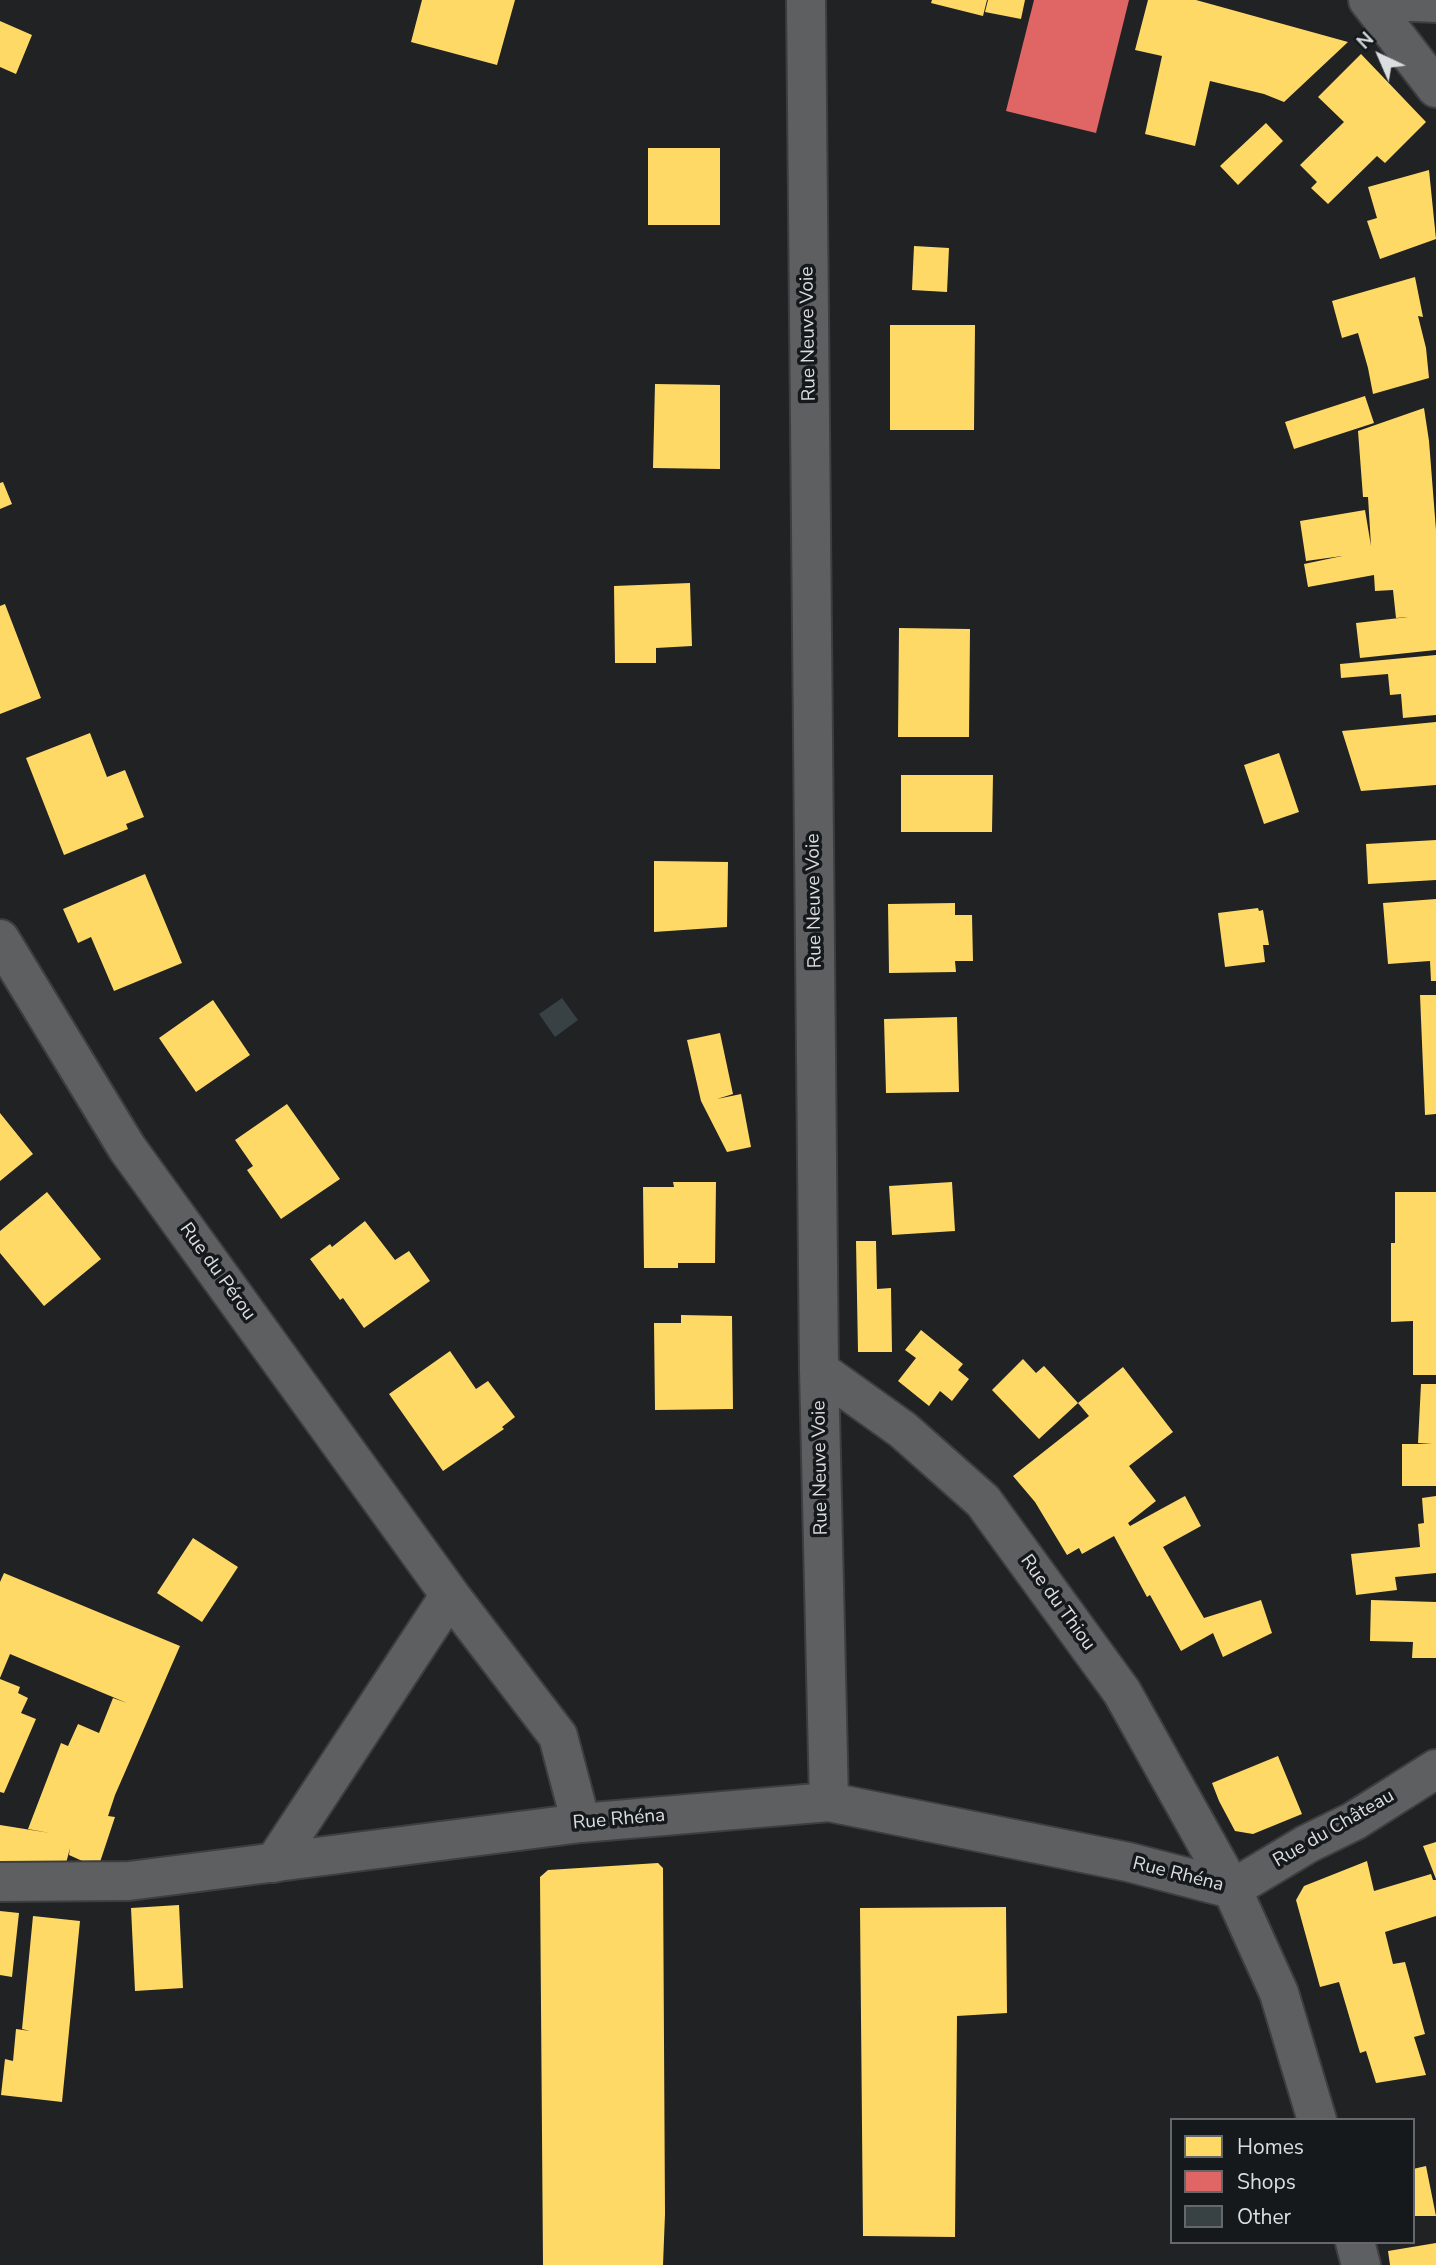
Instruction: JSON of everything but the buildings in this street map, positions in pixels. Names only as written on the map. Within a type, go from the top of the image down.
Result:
[{"type":"street","name":"Rue Neuve Voie","points":[[806,0],[819,1370],[829,1802]]},
{"type":"street","points":[[1368,0],[1436,3]]},
{"type":"street","points":[[1368,0],[1436,88]]},
{"type":"street","name":"Rue du Pérou","points":[[0,939],[127,1148],[450,1595],[558,1736],[581,1823]]},
{"type":"street","name":"Rue du Thiou","points":[[819,1370],[903,1430],[983,1502],[1122,1692],[1232,1889],[1279,1993],[1316,2118]]},
{"type":"street","points":[[274,1863],[450,1595]]},
{"type":"street","name":"Rue du Château","points":[[1232,1889],[1307,1844],[1354,1821],[1436,1769]]},
{"type":"street","name":"Rue Rhéna","points":[[0,1882],[129,1881],[581,1823],[829,1802],[1128,1862],[1232,1889]]},
{"type":"street","points":[[1356,2244],[1362,2265]]}]
